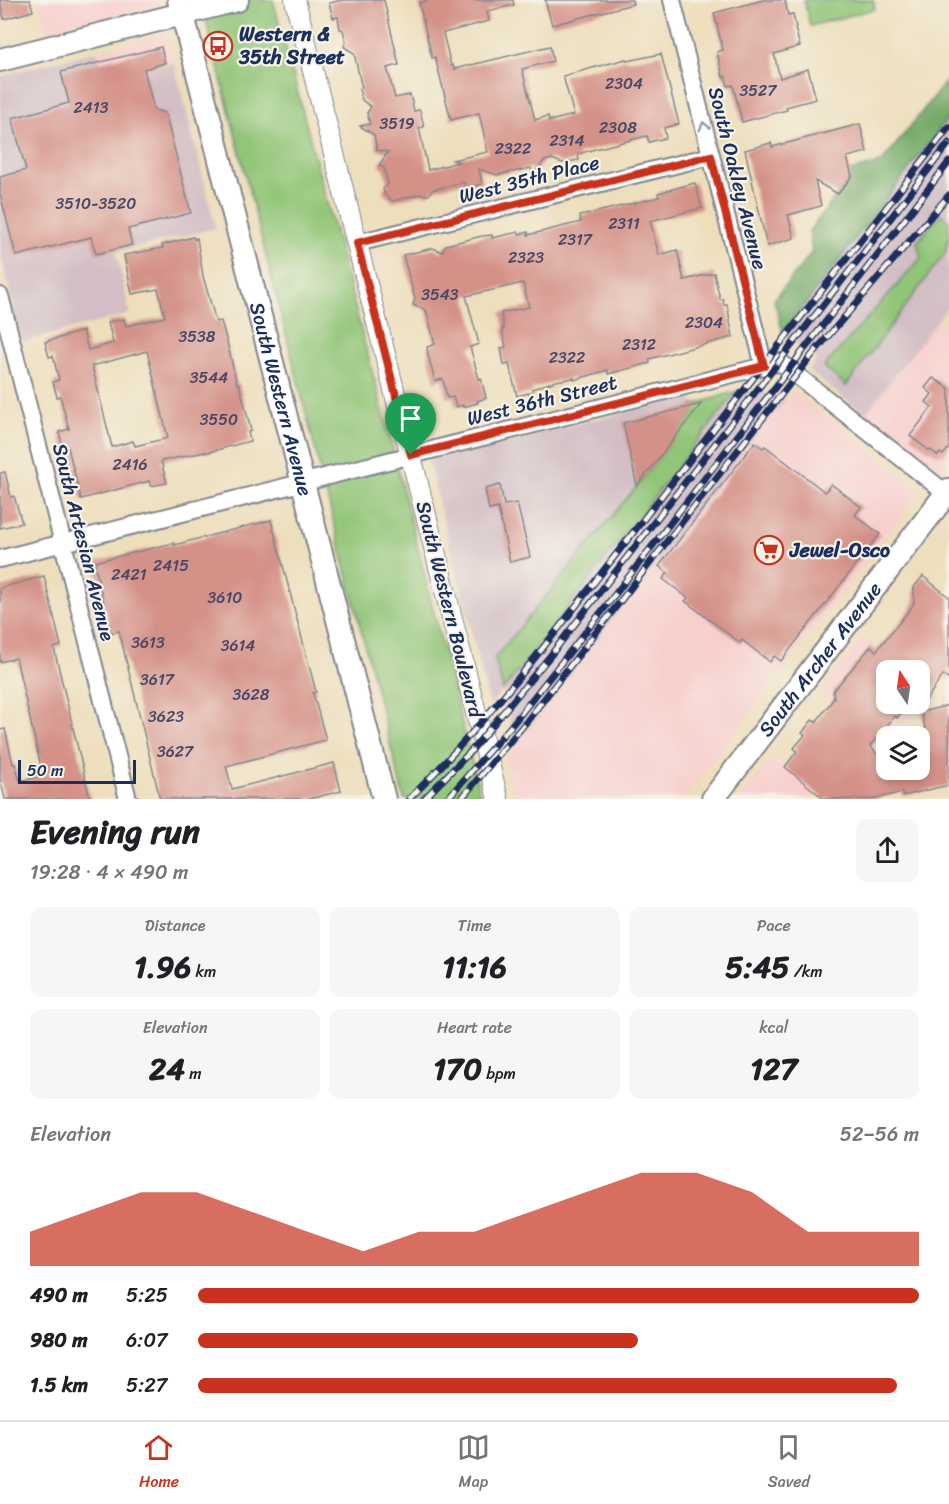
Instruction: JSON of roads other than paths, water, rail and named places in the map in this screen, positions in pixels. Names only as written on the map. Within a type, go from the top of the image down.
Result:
[{"type":"main road","points":[[0,60],[181,7],[237,0]]},
{"type":"main road","name":"South Western Avenue","points":[[181,7],[384,799]]},
{"type":"main road","name":"South Archer Avenue","points":[[713,799],[948,492]]},
{"type":"street","name":"South Western Boulevard","points":[[295,0],[498,799]]},
{"type":"street","name":"South Oakley Avenue","points":[[672,0],[711,156],[772,364]]},
{"type":"street","name":"West 35th Place","points":[[357,243],[711,156]]},
{"type":"street","name":"South Artesian Avenue","points":[[0,296],[128,799]]},
{"type":"street","name":"West 36th Street","points":[[0,560],[772,364]]},
{"type":"street","points":[[772,364],[948,492]]},
{"type":"railway","points":[[409,799],[467,737],[540,651],[949,127]]},
{"type":"railway","points":[[424,799],[471,751],[550,656],[949,143]]},
{"type":"railway","points":[[447,799],[511,726],[603,610],[949,162]]},
{"type":"railway","points":[[461,799],[527,721],[812,355],[949,195]]},
{"type":"place","name":"Western & 35th Street","points":[[218,46]]},
{"type":"place","name":"Jewel-Osco","points":[[769,550]]}]
